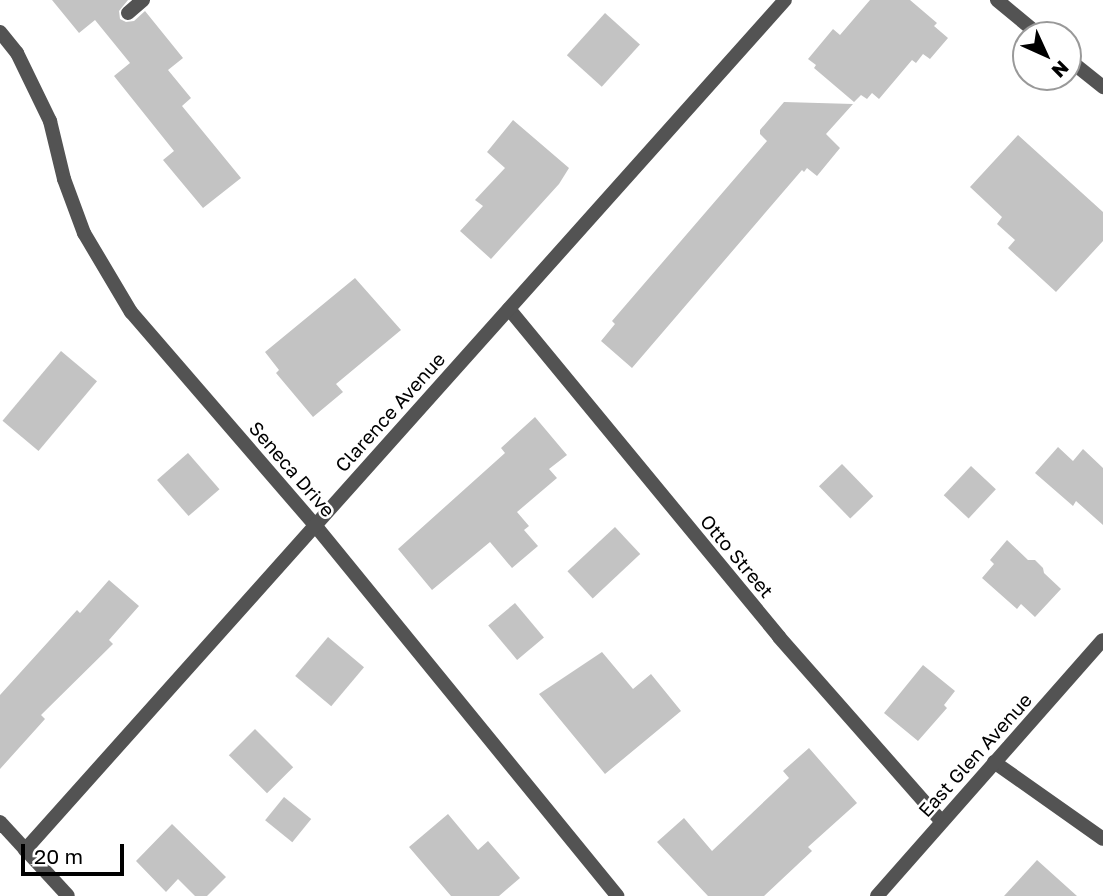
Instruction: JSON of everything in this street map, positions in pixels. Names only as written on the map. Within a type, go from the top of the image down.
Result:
[{"type":"street","points":[[128,13],[142,0]]},
{"type":"street","name":"Clarence Avenue","points":[[25,850],[785,0]]},
{"type":"street","points":[[997,0],[1022,21]]},
{"type":"street","name":"Seneca Drive","points":[[0,32],[17,53],[50,121],[64,179],[84,233],[131,312],[314,524],[617,896]]},
{"type":"street","points":[[1082,71],[1103,88]]},
{"type":"street","name":"Otto Street","points":[[509,309],[779,637],[942,821]]},
{"type":"street","name":"East Glen Avenue","points":[[877,896],[1103,640]]},
{"type":"street","points":[[994,762],[1103,839]]},
{"type":"street","points":[[0,822],[68,896]]},
{"type":"building","points":[[52,0],[128,0],[119,11],[120,19],[126,22],[134,21],[145,11],[183,58],[168,70],[191,98],[182,106],[241,178],[203,208],[163,160],[174,151],[114,76],[130,63],[95,20],[79,33]]},
{"type":"building","points":[[870,0],[910,0],[937,23],[934,26],[948,38],[930,59],[923,54],[916,63],[912,60],[879,99],[872,93],[867,99],[861,95],[854,102],[814,68],[816,65],[808,59],[833,29],[840,35]]},
{"type":"building","points":[[605,13],[640,44],[602,87],[567,55]]},
{"type":"building","points":[[784,102],[853,104],[826,134],[840,148],[817,176],[807,168],[804,172],[802,170],[632,368],[601,341],[615,324],[612,321],[767,141],[760,134],[760,130]]},
{"type":"building","points":[[513,120],[569,168],[559,184],[491,259],[460,231],[483,206],[475,200],[505,168],[487,152]]},
{"type":"building","points":[[1018,135],[1103,212],[1103,241],[1056,292],[1008,248],[1015,240],[997,224],[1002,217],[970,187]]},
{"type":"building","points":[[355,278],[401,330],[336,384],[343,392],[313,417],[276,373],[279,370],[265,352]]},
{"type":"building","points":[[61,351],[97,381],[39,451],[3,421]]},
{"type":"building","points":[[535,417],[567,455],[549,469],[557,478],[517,512],[529,526],[524,530],[538,546],[512,568],[490,542],[432,590],[398,549],[505,453],[501,448]]},
{"type":"building","points":[[1058,447],[1073,461],[1083,449],[1103,468],[1103,525],[1076,501],[1073,506],[1035,473]]},
{"type":"building","points":[[188,453],[219,489],[189,516],[157,480]]},
{"type":"building","points":[[842,464],[873,496],[850,519],[819,486]]},
{"type":"building","points":[[971,466],[996,489],[969,518],[944,495]]},
{"type":"building","points":[[615,527],[640,554],[593,598],[567,571]]},
{"type":"building","points":[[1007,540],[1028,560],[1035,560],[1061,589],[1035,617],[1021,604],[1017,609],[982,578],[994,564],[990,560]]},
{"type":"building","points":[[109,580],[139,606],[109,640],[113,644],[41,715],[45,719],[0,769],[0,695],[77,610],[80,613]]},
{"type":"building","points":[[515,603],[544,637],[517,660],[488,625]]},
{"type":"building","points":[[328,637],[364,667],[331,706],[295,676]]},
{"type":"building","points":[[602,652],[633,689],[651,674],[681,711],[605,774],[539,694]]},
{"type":"building","points":[[923,665],[955,691],[944,705],[947,708],[918,741],[884,713]]},
{"type":"building","points":[[255,729],[293,767],[267,793],[229,755]]},
{"type":"building","points":[[809,748],[857,803],[808,847],[812,851],[764,896],[708,896],[657,842],[684,818],[712,851],[789,778],[783,771]]},
{"type":"building","points":[[284,797],[311,819],[292,842],[265,820]]},
{"type":"building","points":[[448,814],[478,850],[488,841],[520,878],[499,896],[451,896],[409,847]]},
{"type":"building","points":[[172,824],[226,877],[207,896],[195,896],[178,879],[166,892],[136,861]]},
{"type":"building","points":[[1037,860],[1077,896],[1004,896]]}]
